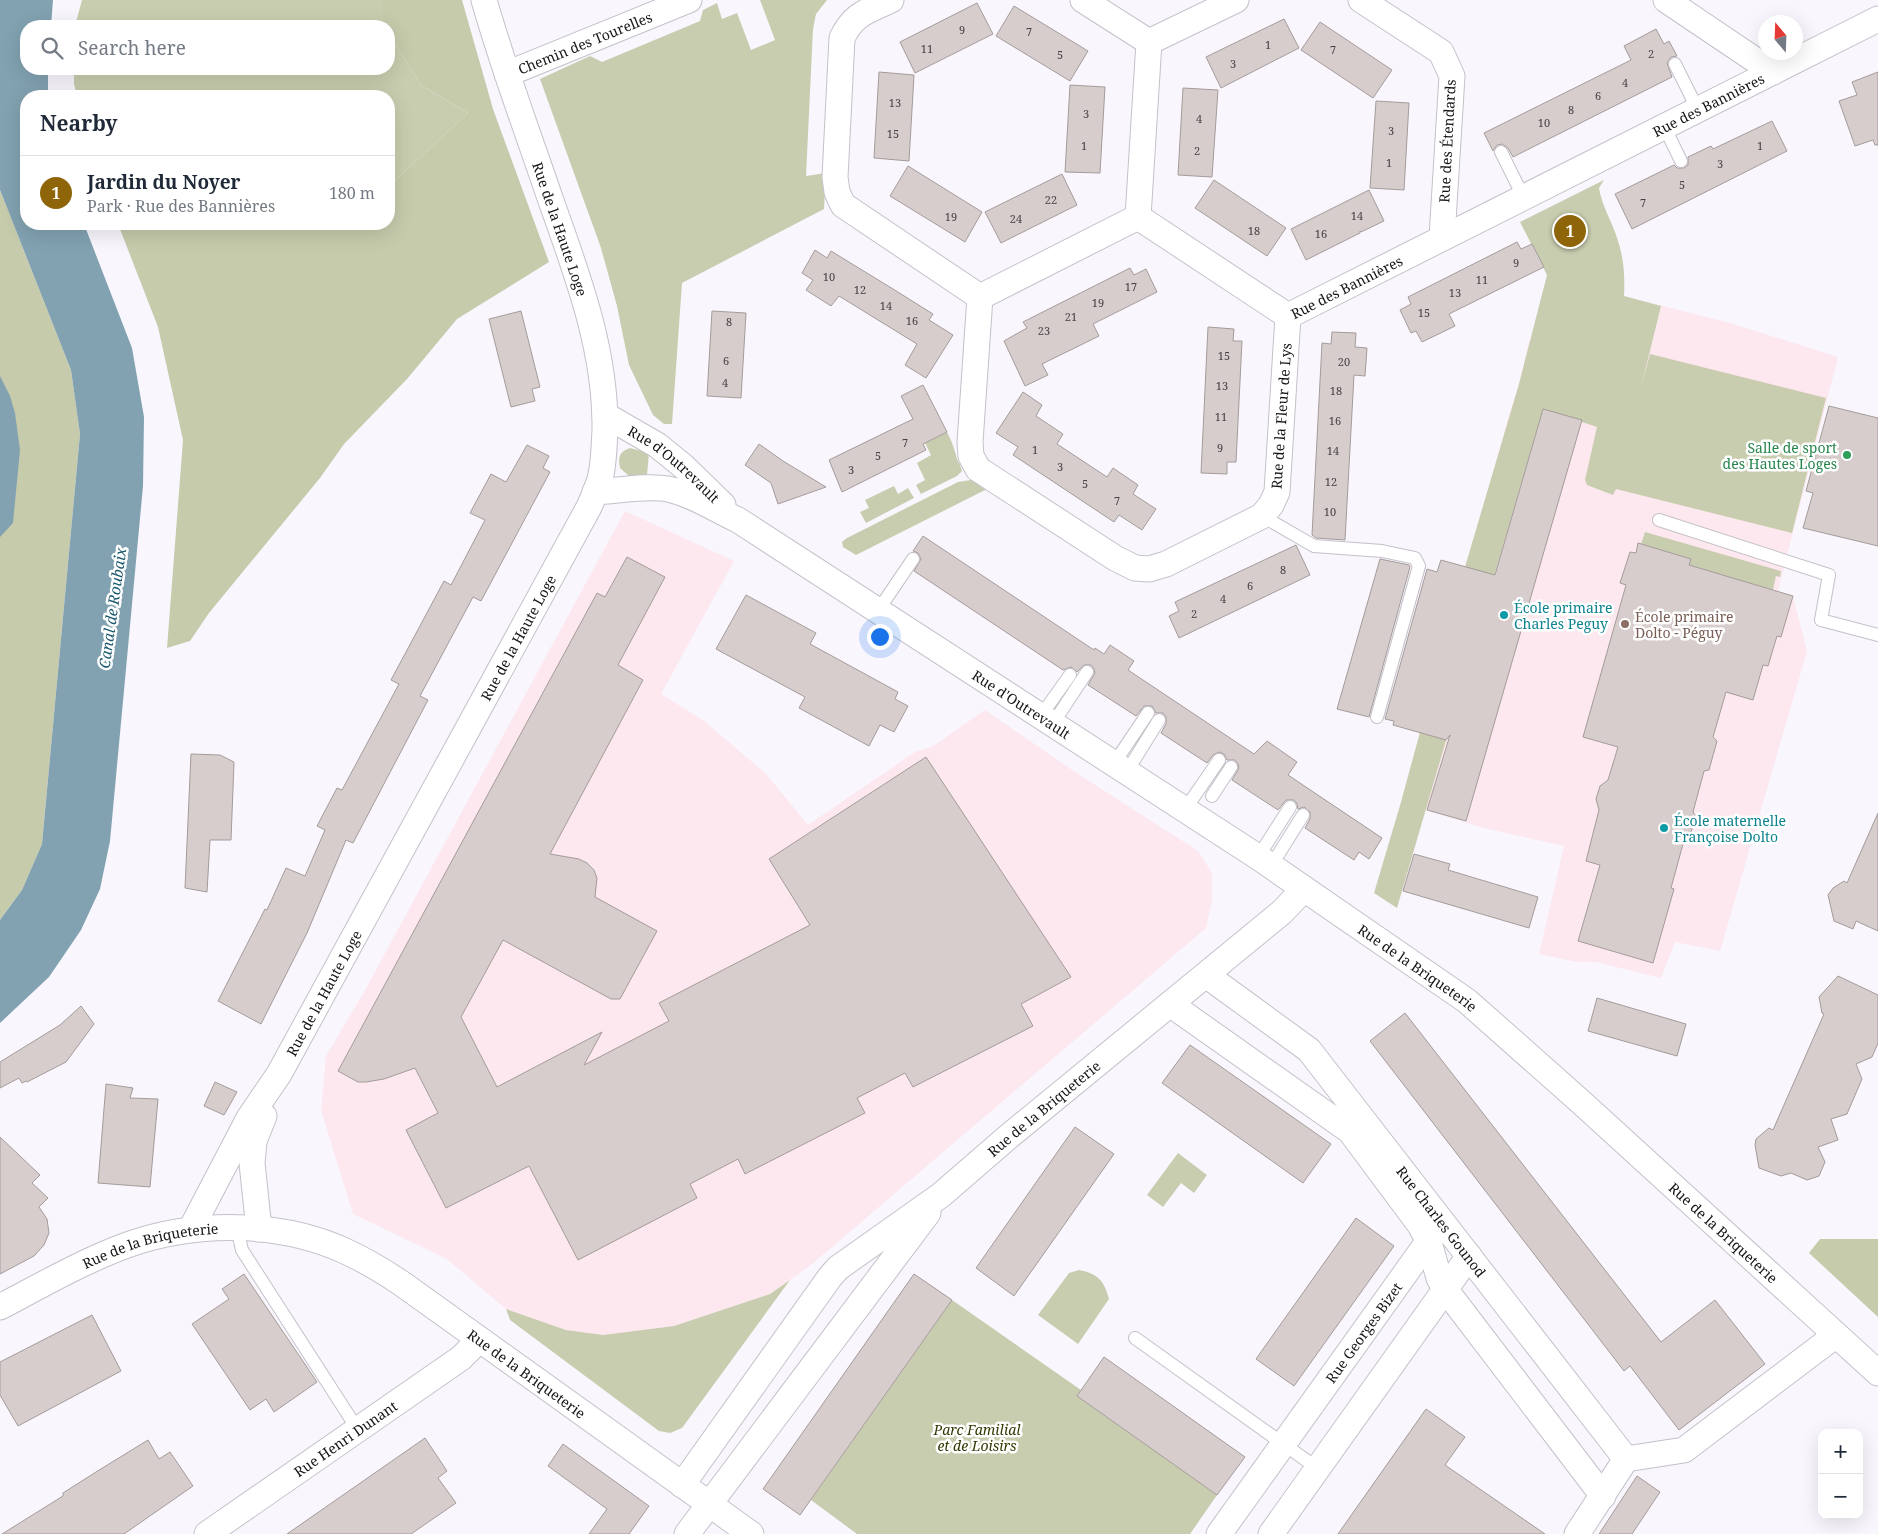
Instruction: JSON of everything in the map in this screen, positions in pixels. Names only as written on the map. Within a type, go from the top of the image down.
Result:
[{"type":"street","name":"Rue de la Haute Loge","points":[[191,1229],[249,1118],[279,1074],[584,516],[600,478],[605,415],[601,370],[588,311],[507,74],[484,0]]},
{"type":"street","name":"Chemin des Tourelles","points":[[507,74],[655,6],[688,0]]},
{"type":"street","points":[[891,0],[855,18],[842,38],[835,176],[837,192],[843,205],[980,297]]},
{"type":"street","points":[[1083,0],[1149,42]]},
{"type":"street","points":[[1149,42],[1236,0]]},
{"type":"street","name":"Rue des Étendards","points":[[1361,0],[1441,52],[1452,76],[1442,237]]},
{"type":"street","points":[[1666,0],[1773,72]]},
{"type":"street","name":"Rue des Bannières","points":[[1138,217],[1288,316],[1523,196],[1878,19]]},
{"type":"street","points":[[980,297],[1138,217],[1149,42]]},
{"type":"street","points":[[980,297],[970,442],[971,456],[978,469],[1115,558],[1135,568],[1149,569],[1166,564],[1262,516]]},
{"type":"street","name":"Rue de la Fleur de Lys","points":[[1262,516],[1271,505],[1277,492],[1288,316]]},
{"type":"street","name":"Rue d'Outrevault","points":[[605,415],[657,445],[671,456],[738,520]]},
{"type":"street","name":"Rue d'Outrevault","points":[[595,492],[650,488],[667,489],[683,493],[738,520],[1304,889]]},
{"type":"street","name":"Rue de la Briqueterie","points":[[0,1307],[81,1266],[128,1245],[156,1236],[191,1229],[248,1229],[300,1236],[344,1250],[374,1265],[682,1485],[830,1278],[848,1260],[941,1195],[1008,1137],[1282,912],[1304,889],[1467,1002],[1582,1103],[1878,1373]]},
{"type":"street","name":"Rue Charles Gounod","points":[[1206,975],[1309,1050],[1626,1459]]},
{"type":"street","name":"Rue Charles Gounod","points":[[1170,1004],[1350,1131],[1414,1217],[1429,1242],[1439,1278],[1445,1289],[1603,1496]]},
{"type":"street","points":[[248,1229],[254,1141],[279,1074]]},
{"type":"street","name":"Rue de la Briqueterie","points":[[687,1534],[941,1195]]},
{"type":"street","name":"Rue Georges Bizet","points":[[1219,1534],[1442,1222]]},
{"type":"street","points":[[1271,1534],[1469,1256]]},
{"type":"street","points":[[1578,1534],[1626,1459],[1684,1450],[1836,1335]]},
{"type":"street","name":"Rue Henri Dunant","points":[[207,1534],[461,1358],[479,1340]]},
{"type":"street","points":[[682,1485],[751,1534]]},
{"type":"lane","points":[[1676,64],[1698,110]]},
{"type":"lane","points":[[1664,126],[1681,161]]},
{"type":"lane","points":[[1501,152],[1523,196]]},
{"type":"lane","points":[[1262,516],[1314,546],[1382,550],[1416,558],[1419,566],[1377,717]]},
{"type":"lane","points":[[1659,520],[1829,575],[1821,620],[1878,635]]},
{"type":"lane","points":[[877,612],[913,559]]},
{"type":"lane","points":[[1046,721],[1087,672]]},
{"type":"lane","points":[[1046,721],[1070,675]]},
{"type":"lane","points":[[1120,769],[1148,713]]},
{"type":"lane","points":[[1120,769],[1159,720]]},
{"type":"lane","points":[[1184,811],[1219,760]]},
{"type":"lane","points":[[1212,796],[1231,767]]},
{"type":"lane","points":[[1264,862],[1290,807]]},
{"type":"lane","points":[[1264,862],[1303,815]]},
{"type":"lane","points":[[248,1229],[242,1250],[358,1430]]},
{"type":"lane","points":[[1135,1338],[1317,1468]]},
{"type":"shaded area","name":"École primaire Dolto - Péguy","points":[[1624,296],[1730,323],[1838,357],[1778,591],[1793,596],[1807,651],[1720,951],[1675,942],[1661,978],[1596,962],[1577,962],[1539,954],[1564,846],[1480,827],[1401,802],[1519,384],[1529,341]]},
{"type":"shaded area","points":[[625,511],[734,561],[661,694],[704,721],[766,774],[808,825],[915,752],[933,746],[985,710],[1075,772],[1198,851],[1212,873],[1212,900],[1206,928],[812,1264],[770,1294],[674,1326],[602,1335],[566,1330],[506,1309],[447,1259],[353,1214],[321,1110],[326,1056],[364,992]]},
{"type":"green space","points":[[82,0],[380,0],[383,20],[77,20]]},
{"type":"green space","points":[[380,0],[462,0],[493,109],[549,262],[457,319],[407,379],[344,444],[320,478],[209,613],[190,641],[167,648],[183,440],[158,327],[120,230],[395,230],[395,180],[468,113],[421,85],[395,44],[395,20],[382,20]]},
{"type":"green space","points":[[760,0],[827,0],[816,14],[813,29],[806,176],[826,173],[824,209],[682,283],[672,424],[664,424],[653,415],[629,365],[617,306],[601,248],[540,79],[590,56],[602,62],[700,21],[703,10],[717,3],[722,19],[737,13],[751,50],[775,40]]},
{"type":"green space","points":[[395,44],[421,85],[468,113],[395,180],[395,90],[76,90],[74,75],[395,75]]},
{"type":"green space","points":[[1604,180],[1599,188],[1622,255],[1624,296],[1661,306],[1641,387],[1650,354],[1826,398],[1792,533],[1616,489],[1613,495],[1587,485],[1585,480],[1597,427],[1543,409],[1397,908],[1374,893],[1401,802],[1465,567],[1519,384],[1547,275],[1520,222]]},
{"type":"green space","points":[[0,190],[71,370],[80,434],[42,844],[22,890],[0,920]]},
{"type":"green space","points":[[947,432],[962,471],[957,476],[921,494],[916,485],[925,480],[917,463],[931,455],[925,443]]},
{"type":"green space","points":[[630,448],[649,453],[647,475],[629,476],[620,468],[620,455]]},
{"type":"green space","points":[[977,479],[991,487],[856,555],[843,547],[842,542],[847,538],[958,482]]},
{"type":"green space","points":[[894,486],[898,494],[908,488],[914,498],[866,523],[860,512],[869,508],[865,500]]},
{"type":"green space","points":[[1645,532],[1781,571],[1780,577],[1776,576],[1773,590],[1689,565],[1691,559],[1641,544]]},
{"type":"green space","points":[[1178,1153],[1207,1175],[1194,1193],[1181,1183],[1163,1207],[1147,1195]]},
{"type":"green space","points":[[1820,1239],[1878,1239],[1878,1317],[1809,1253]]},
{"type":"green space","points":[[1079,1270],[1096,1276],[1105,1287],[1109,1299],[1078,1344],[1038,1315],[1069,1273]]},
{"type":"green space","points":[[790,1280],[682,1428],[670,1433],[659,1431],[510,1320],[506,1309],[566,1330],[603,1335],[674,1326],[770,1294]]},
{"type":"green space","name":"Parc Familial et de Loisirs","points":[[952,1300],[1081,1390],[1077,1396],[1217,1495],[1190,1534],[857,1534],[811,1500]]},
{"type":"water","name":"Canal de Roubaix","points":[[0,0],[53,0],[51,20],[20,20],[20,75],[48,75],[48,90],[20,90],[20,230],[86,230],[132,348],[144,417],[143,486],[110,841],[100,889],[81,930],[49,977],[0,1023],[0,920],[22,890],[42,844],[80,434],[71,370],[0,190]]},
{"type":"water","points":[[0,376],[10,396],[15,413],[20,450],[13,523],[0,537]]},
{"type":"building","points":[[977,3],[993,34],[915,73],[900,42]]},
{"type":"building","points":[[1014,6],[1088,51],[1070,81],[996,36]]},
{"type":"building","points":[[1284,19],[1299,48],[1221,88],[1206,57]]},
{"type":"building","points":[[1320,22],[1392,70],[1373,98],[1301,50]]},
{"type":"building","points":[[1656,29],[1664,44],[1669,41],[1677,56],[1671,57],[1667,63],[1672,77],[1513,157],[1508,148],[1502,144],[1497,145],[1493,151],[1484,133],[1631,60],[1624,46]]},
{"type":"building","points":[[879,72],[914,75],[909,161],[874,158]]},
{"type":"building","points":[[1878,72],[1878,145],[1875,145],[1873,140],[1855,146],[1839,101],[1857,95],[1852,82]]},
{"type":"building","points":[[1070,85],[1105,87],[1100,173],[1065,172]]},
{"type":"building","points":[[1183,88],[1218,90],[1212,177],[1178,175]]},
{"type":"building","points":[[1376,101],[1409,103],[1404,190],[1370,188]]},
{"type":"building","points":[[1772,121],[1787,151],[1632,229],[1615,194],[1674,165],[1677,168],[1684,168],[1688,165],[1688,157],[1711,146],[1713,149]]},
{"type":"building","points":[[908,166],[982,212],[965,242],[890,196]]},
{"type":"building","points":[[1062,174],[1077,205],[1001,243],[985,212]]},
{"type":"building","points":[[1214,180],[1286,228],[1267,256],[1195,208]]},
{"type":"building","points":[[1369,190],[1384,221],[1360,231],[1360,233],[1306,260],[1291,229]]},
{"type":"building","points":[[1517,242],[1521,249],[1532,244],[1544,267],[1449,314],[1455,326],[1422,342],[1416,331],[1411,333],[1400,310],[1411,304],[1408,297]]},
{"type":"building","points":[[815,250],[827,258],[831,251],[893,289],[933,314],[929,320],[953,335],[926,378],[905,365],[917,344],[839,296],[831,306],[806,290],[813,280],[802,273]]},
{"type":"building","points":[[1130,268],[1134,275],[1146,269],[1157,292],[1093,324],[1099,336],[1042,364],[1048,375],[1025,386],[1004,341],[1027,328],[1023,322]]},
{"type":"building","points":[[521,311],[540,387],[532,389],[535,401],[511,407],[489,319]]},
{"type":"building","points":[[712,311],[746,313],[741,398],[707,396]]},
{"type":"building","points":[[1208,327],[1234,329],[1233,341],[1242,341],[1236,462],[1227,462],[1227,474],[1201,473]]},
{"type":"building","points":[[1332,332],[1356,333],[1355,347],[1367,348],[1365,376],[1354,375],[1345,540],[1316,538],[1312,535],[1322,343],[1331,344]]},
{"type":"building","points":[[923,385],[947,432],[923,444],[926,450],[842,492],[829,460],[913,419],[901,396]]},
{"type":"building","points":[[1023,392],[1042,405],[1036,416],[1063,434],[1057,444],[1107,477],[1113,468],[1138,485],[1133,494],[1156,509],[1142,530],[1119,515],[1114,522],[1013,455],[1018,447],[996,433]]},
{"type":"building","name":"Salle de sport des Hautes Loges","points":[[1829,406],[1878,418],[1878,546],[1803,528],[1813,493],[1806,491]]},
{"type":"building","name":"École primaire Charles Peguy","points":[[1543,409],[1582,420],[1466,821],[1427,810],[1450,735],[1446,740],[1393,725],[1394,721],[1385,719],[1427,569],[1437,572],[1441,560],[1495,575]]},
{"type":"building","points":[[759,444],[826,487],[778,504],[771,483],[745,465]]},
{"type":"building","points":[[527,445],[549,456],[543,468],[550,472],[481,601],[473,597],[420,696],[428,700],[353,843],[346,840],[307,933],[261,1024],[218,1001],[265,909],[267,910],[286,868],[305,876],[325,830],[317,826],[337,788],[342,790],[399,684],[391,680],[444,581],[451,585],[485,520],[470,513],[491,474],[506,482]]},
{"type":"building","points":[[923,536],[1094,650],[1095,648],[1104,654],[1110,645],[1134,661],[1128,670],[1254,754],[1267,741],[1297,762],[1288,775],[1382,838],[1369,859],[1359,852],[1354,860],[1305,828],[1310,819],[1310,812],[1304,807],[1298,809],[1294,800],[1286,800],[1278,810],[1232,780],[1239,768],[1235,760],[1227,760],[1224,754],[1219,752],[1213,755],[1207,763],[1161,733],[1166,724],[1166,717],[1163,713],[1156,713],[1152,706],[1144,706],[1136,716],[1088,685],[1095,673],[1091,665],[1084,665],[1077,672],[1071,667],[1063,670],[914,571],[921,559],[918,553],[913,551]]},
{"type":"building","points":[[1638,543],[1691,559],[1689,565],[1793,596],[1781,637],[1777,636],[1768,666],[1763,665],[1753,700],[1726,692],[1713,737],[1717,741],[1709,770],[1704,771],[1693,812],[1696,816],[1688,842],[1683,844],[1671,888],[1674,889],[1653,963],[1578,941],[1600,865],[1586,861],[1599,810],[1596,799],[1600,786],[1608,780],[1618,747],[1583,737],[1626,585],[1620,583],[1630,552],[1636,553]]},
{"type":"building","points":[[1296,545],[1310,575],[1179,638],[1169,616],[1179,611],[1175,602]]},
{"type":"building","points":[[627,557],[665,577],[618,665],[643,680],[550,854],[579,859],[587,863],[594,870],[597,878],[595,897],[657,931],[620,999],[611,999],[503,940],[461,1017],[497,1087],[602,1032],[584,1065],[669,1021],[659,1003],[810,925],[769,859],[926,757],[1071,977],[1021,1004],[1033,1026],[913,1087],[905,1073],[857,1098],[865,1113],[745,1174],[738,1159],[690,1184],[697,1198],[578,1260],[529,1166],[446,1208],[406,1130],[438,1113],[415,1068],[384,1079],[366,1082],[358,1082],[338,1071],[597,593],[605,597]]},
{"type":"building","points":[[1380,559],[1409,565],[1410,567],[1369,717],[1337,709]]},
{"type":"building","points":[[746,595],[816,633],[810,644],[898,692],[895,699],[908,706],[894,732],[880,725],[869,746],[799,708],[805,697],[716,649]]},
{"type":"building","points":[[191,754],[220,755],[234,762],[231,840],[210,840],[207,892],[185,888]]},
{"type":"building","points":[[1878,813],[1878,931],[1856,921],[1853,929],[1834,921],[1828,895],[1833,888],[1844,881],[1847,883]]},
{"type":"building","points":[[1414,854],[1450,864],[1448,870],[1538,897],[1529,928],[1403,891]]},
{"type":"building","points":[[1838,976],[1878,995],[1878,1043],[1872,1057],[1856,1064],[1862,1079],[1847,1114],[1831,1119],[1838,1140],[1818,1147],[1825,1162],[1819,1176],[1807,1180],[1791,1173],[1781,1176],[1759,1168],[1755,1145],[1756,1139],[1769,1128],[1773,1130],[1824,1014],[1822,1013],[1819,997]]},
{"type":"building","points":[[1597,998],[1686,1024],[1677,1056],[1588,1031]]},
{"type":"building","points":[[81,1006],[94,1024],[66,1062],[27,1082],[22,1083],[19,1078],[0,1088],[0,1062],[60,1025]]},
{"type":"building","points":[[1405,1013],[1661,1342],[1715,1300],[1765,1364],[1679,1430],[1630,1366],[1624,1371],[1370,1041]]},
{"type":"building","points":[[1190,1045],[1331,1144],[1303,1183],[1162,1083]]},
{"type":"building","points":[[215,1082],[237,1092],[224,1115],[204,1106]]},
{"type":"building","points":[[106,1084],[133,1088],[130,1098],[158,1099],[150,1187],[98,1183]]},
{"type":"building","points":[[1075,1127],[1114,1154],[1014,1296],[976,1268]]},
{"type":"building","points":[[0,1137],[40,1175],[32,1183],[48,1198],[39,1207],[47,1219],[49,1233],[44,1245],[34,1256],[0,1274]]},
{"type":"building","points":[[1356,1218],[1394,1246],[1294,1386],[1256,1359]]},
{"type":"building","points":[[244,1274],[317,1382],[274,1412],[266,1399],[250,1410],[192,1324],[229,1299],[222,1289]]},
{"type":"building","points":[[914,1274],[952,1300],[800,1515],[763,1489]]},
{"type":"building","points":[[92,1315],[121,1371],[18,1426],[0,1395],[0,1362]]},
{"type":"building","points":[[1104,1357],[1245,1457],[1217,1495],[1077,1396]]},
{"type":"building","points":[[1426,1409],[1465,1437],[1445,1465],[1545,1534],[1338,1534]]},
{"type":"building","points":[[425,1438],[447,1471],[438,1478],[456,1503],[411,1534],[287,1534]]},
{"type":"building","points":[[148,1440],[159,1459],[170,1452],[193,1486],[124,1534],[2,1534],[63,1496],[63,1493]]},
{"type":"building","points":[[563,1444],[649,1506],[629,1534],[589,1534],[607,1509],[548,1466]]},
{"type":"building","points":[[1637,1476],[1660,1492],[1632,1534],[1599,1534]]},
{"type":"place","name":"Jardin du Noyer","points":[[1570,231]]},
{"type":"place","name":"Salle de sport des Hautes Loges","points":[[1847,455]]},
{"type":"place","name":"École primaire Charles Peguy","points":[[1504,615]]},
{"type":"place","name":"École primaire Dolto - Péguy","points":[[1625,624]]},
{"type":"place","name":"École maternelle Françoise Dolto","points":[[1664,828]]}]
